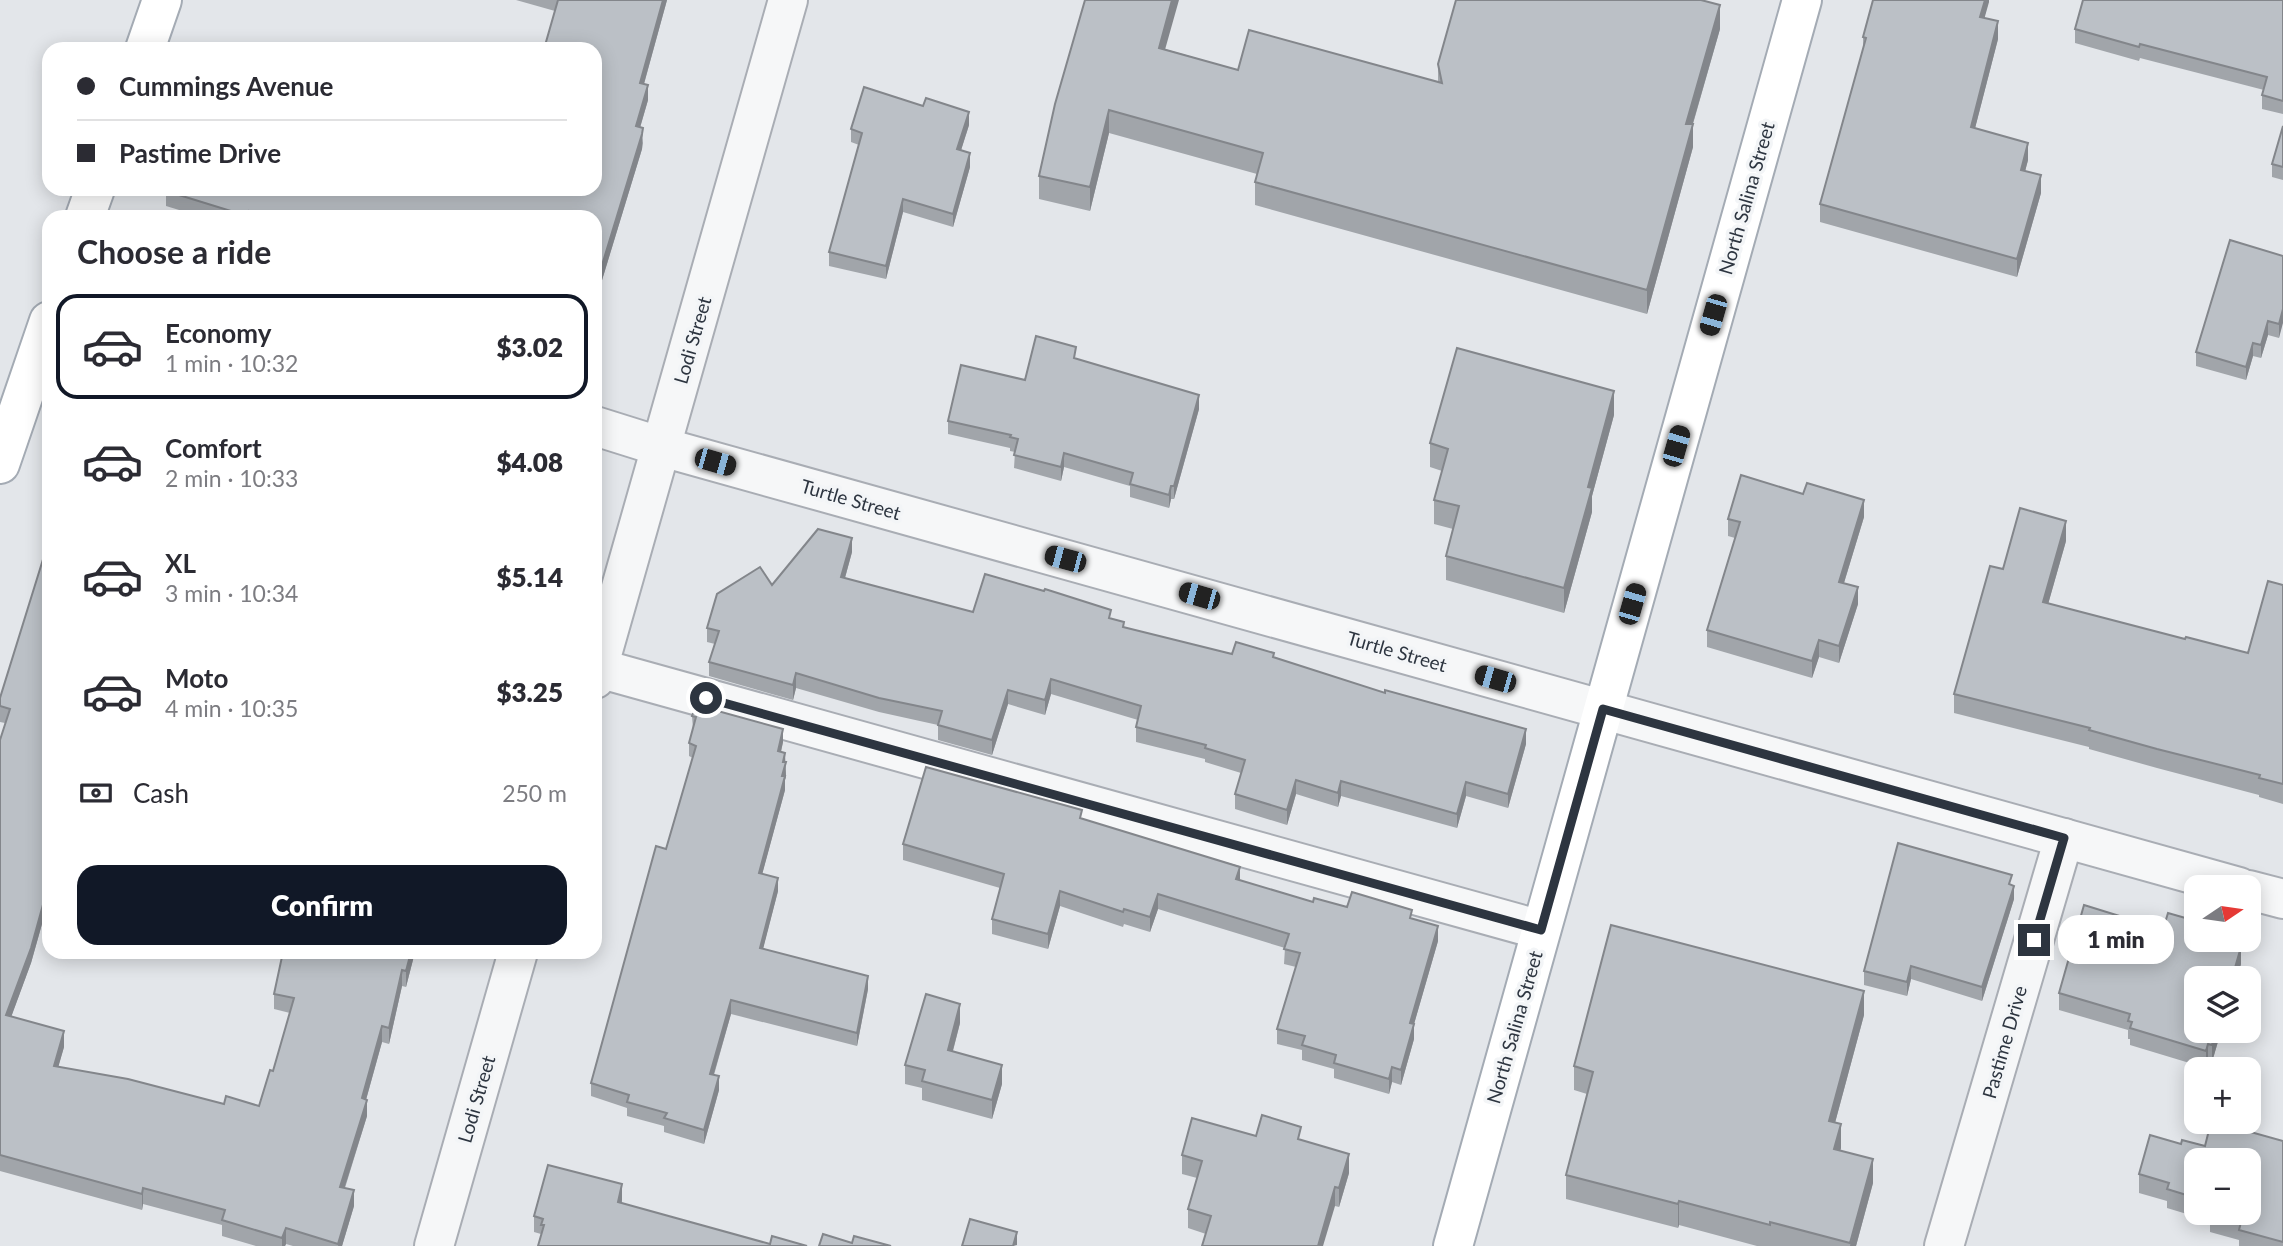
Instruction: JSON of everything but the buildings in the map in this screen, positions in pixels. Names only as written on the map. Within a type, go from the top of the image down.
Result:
[{"type":"main road","points":[[147,42],[162,0]]},
{"type":"main road","name":"North Salina Street","points":[[1453,1246],[1802,0]]},
{"type":"main road","points":[[0,464],[42,341]]},
{"type":"street","name":"Lodi Street","points":[[602,657],[788,0]]},
{"type":"street","name":"Turtle Street","points":[[602,428],[2196,875]]},
{"type":"street","points":[[602,675],[1541,930]]},
{"type":"street","name":"Pastime Drive","points":[[1944,1246],[2064,838]]},
{"type":"street","points":[[2261,893],[2283,899]]},
{"type":"street","name":"Lodi Street","points":[[435,1246],[516,959]]},
{"type":"route","points":[[706,698],[1541,930],[1603,709],[2064,838],[2034,940]]}]
